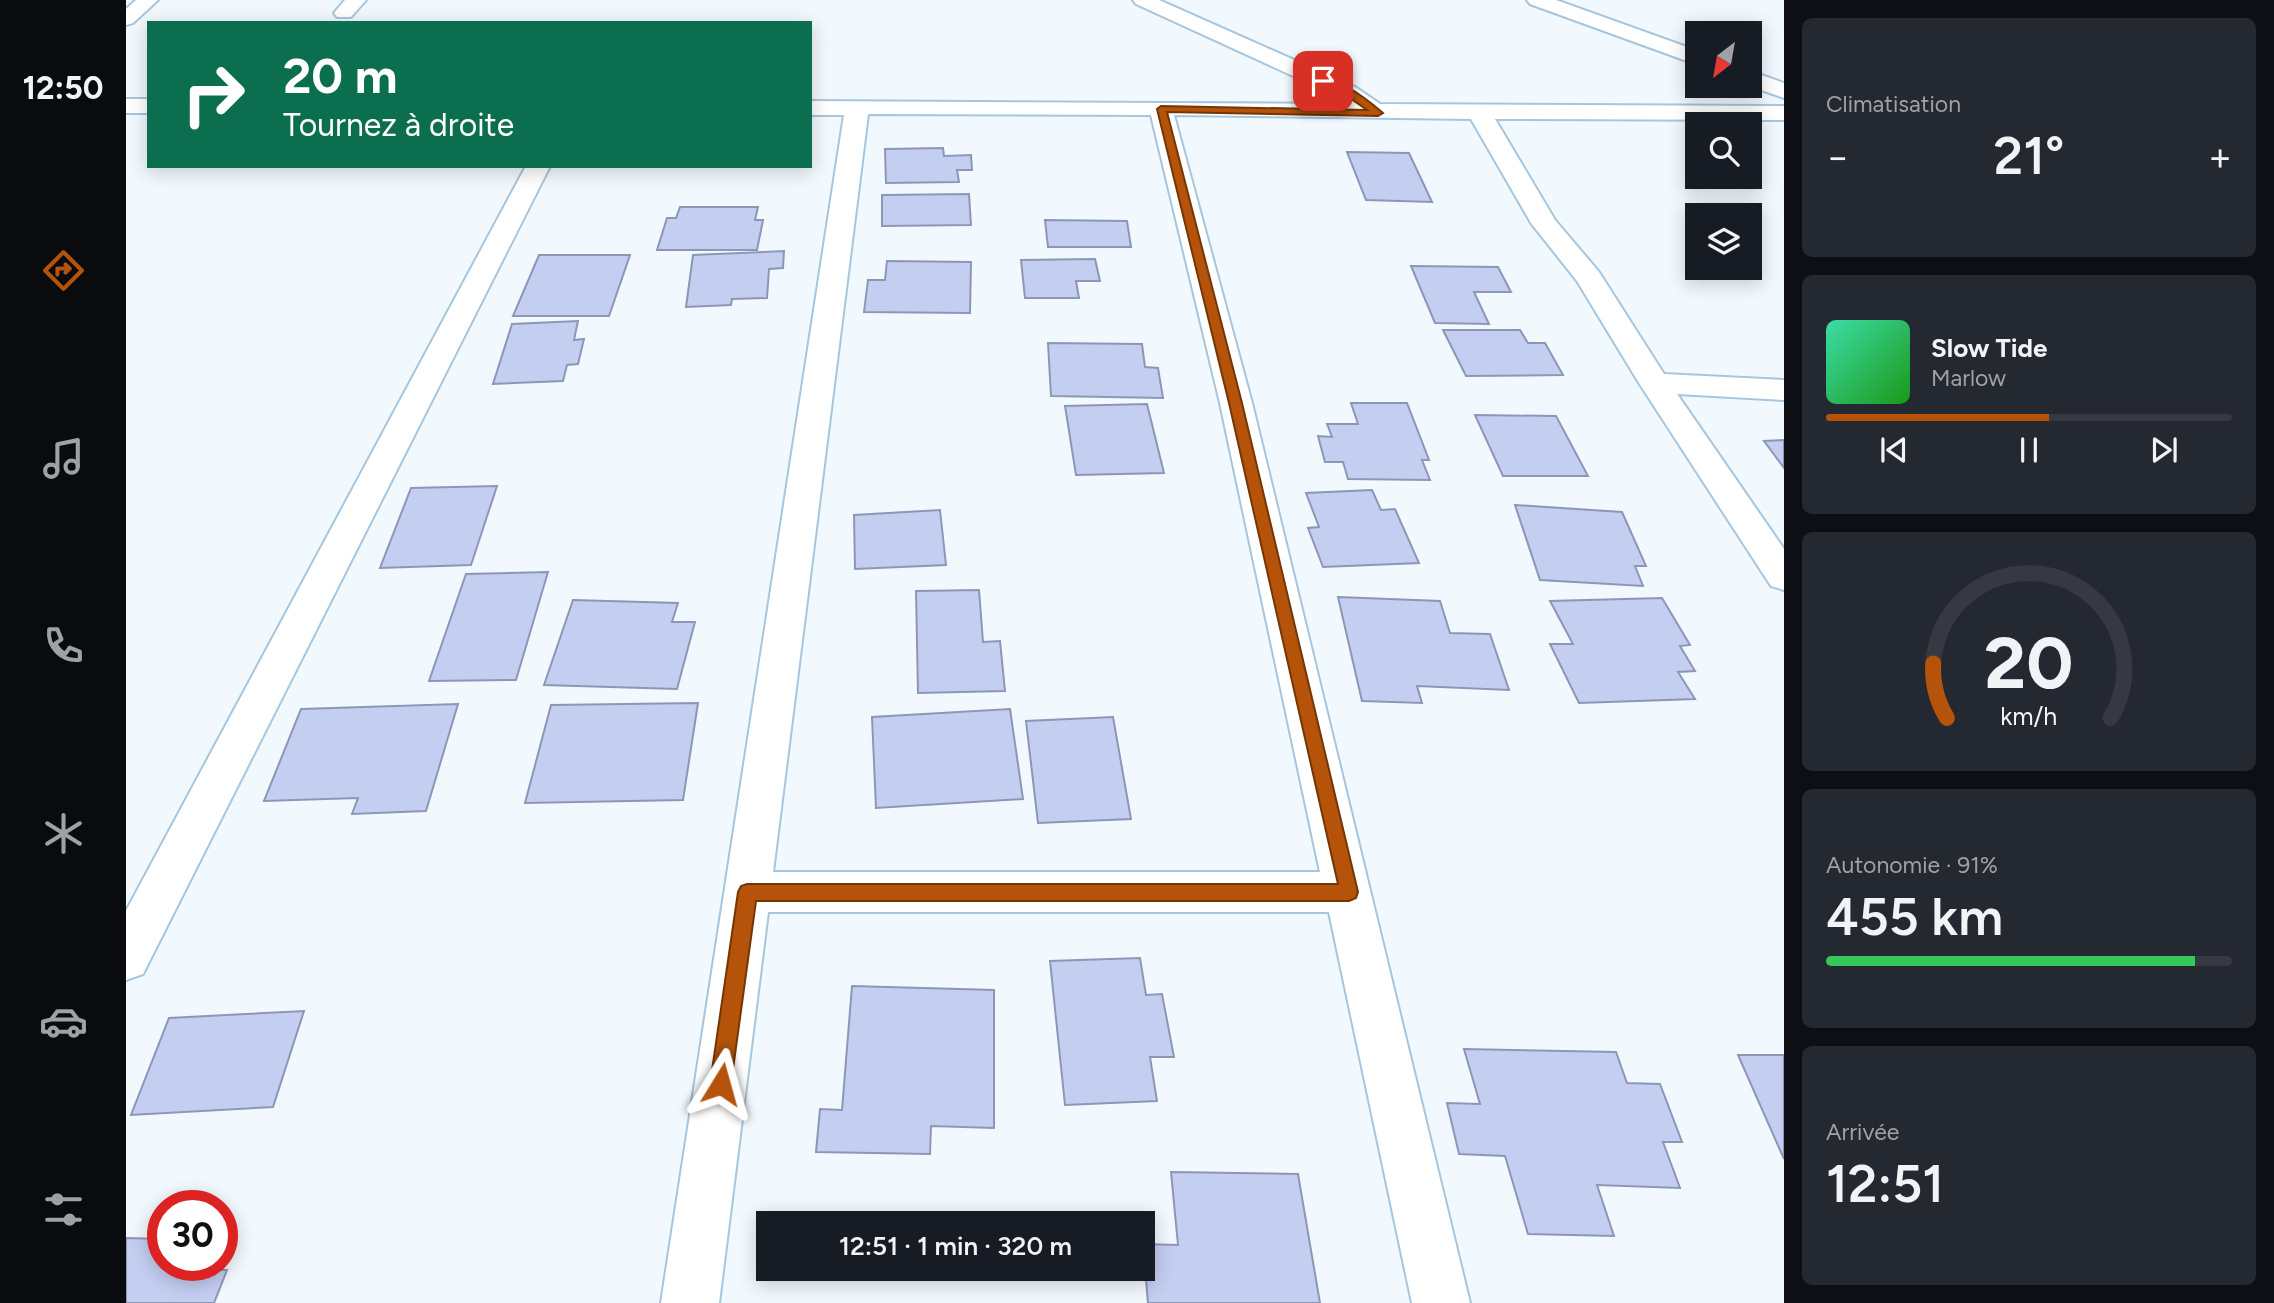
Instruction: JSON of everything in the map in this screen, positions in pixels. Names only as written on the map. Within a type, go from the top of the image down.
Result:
[{"type":"street","points":[[126,19],[148,0]]},
{"type":"street","points":[[1143,0],[1347,92],[1378,113]]},
{"type":"street","points":[[1537,0],[1685,54]]},
{"type":"street","points":[[1762,83],[1784,91]]},
{"type":"street","points":[[126,106],[147,106]]},
{"type":"street","points":[[812,108],[1685,114]]},
{"type":"street","points":[[690,1303],[857,108]]},
{"type":"street","points":[[1161,109],[1236,403],[1441,1303]]},
{"type":"street","points":[[1762,114],[1784,113]]},
{"type":"street","points":[[1480,114],[1544,223],[1589,278],[1654,383],[1784,576]]},
{"type":"street","points":[[1762,122],[1784,130]]},
{"type":"street","points":[[126,958],[537,168]]},
{"type":"street","points":[[1654,383],[1784,390]]},
{"type":"street","points":[[747,892],[1349,892]]},
{"type":"building","points":[[943,148],[944,156],[971,155],[972,170],[957,170],[959,182],[886,183],[885,149]]},
{"type":"building","points":[[1347,152],[1409,153],[1432,202],[1366,200]]},
{"type":"building","points":[[969,194],[971,225],[882,226],[882,195]]},
{"type":"building","points":[[680,207],[758,207],[755,220],[763,220],[757,250],[657,250],[667,218],[676,218]]},
{"type":"building","points":[[1045,220],[1127,221],[1131,247],[1048,247]]},
{"type":"building","points":[[784,251],[783,268],[769,269],[767,298],[732,299],[731,305],[686,307],[693,255]]},
{"type":"building","points":[[539,255],[630,255],[609,316],[513,316]]},
{"type":"building","points":[[1095,259],[1100,281],[1076,281],[1079,298],[1025,298],[1021,260]]},
{"type":"building","points":[[887,261],[971,262],[970,313],[864,312],[868,280],[885,280]]},
{"type":"building","points":[[1411,266],[1498,267],[1511,292],[1474,292],[1489,324],[1435,323]]},
{"type":"building","points":[[578,321],[574,340],[584,339],[578,364],[567,365],[563,381],[493,384],[512,324]]},
{"type":"building","points":[[1443,330],[1520,330],[1528,343],[1545,343],[1563,375],[1466,376]]},
{"type":"building","points":[[1048,343],[1142,344],[1145,367],[1158,368],[1163,398],[1051,396]]},
{"type":"building","points":[[1351,403],[1407,403],[1429,460],[1422,460],[1430,480],[1348,479],[1343,462],[1325,462],[1318,436],[1332,437],[1327,424],[1358,424]]},
{"type":"building","points":[[1147,404],[1164,473],[1076,475],[1065,406]]},
{"type":"building","points":[[1475,415],[1556,416],[1588,476],[1503,476]]},
{"type":"building","points":[[1784,440],[1784,468],[1764,441]]},
{"type":"building","points":[[497,486],[471,565],[380,568],[411,488]]},
{"type":"building","points":[[1372,490],[1381,510],[1395,509],[1419,563],[1323,567],[1308,528],[1319,527],[1306,493]]},
{"type":"building","points":[[1515,505],[1622,512],[1646,566],[1635,566],[1643,586],[1540,580]]},
{"type":"building","points":[[940,510],[946,565],[855,569],[854,515]]},
{"type":"building","points":[[548,572],[516,680],[429,681],[466,574]]},
{"type":"building","points":[[979,590],[983,642],[1000,641],[1005,691],[918,693],[916,591]]},
{"type":"building","points":[[1338,597],[1440,601],[1450,633],[1490,634],[1509,690],[1417,686],[1422,703],[1362,701]]},
{"type":"building","points":[[1662,598],[1690,645],[1680,646],[1695,671],[1678,672],[1695,699],[1579,703],[1550,644],[1573,644],[1550,601]]},
{"type":"building","points":[[573,600],[678,603],[672,622],[695,622],[677,689],[544,685]]},
{"type":"building","points":[[698,703],[683,800],[525,803],[551,705]]},
{"type":"building","points":[[458,704],[426,811],[352,814],[358,798],[264,801],[301,709]]},
{"type":"building","points":[[1010,709],[1023,799],[876,808],[872,717]]},
{"type":"building","points":[[1113,717],[1131,819],[1038,823],[1026,721]]},
{"type":"building","points":[[1140,958],[1146,995],[1162,994],[1174,1057],[1150,1057],[1157,1101],[1065,1105],[1050,961]]},
{"type":"building","points":[[852,986],[994,990],[994,1128],[931,1126],[930,1154],[816,1152],[820,1109],[842,1110]]},
{"type":"building","points":[[304,1011],[273,1107],[131,1115],[169,1018]]},
{"type":"building","points":[[1464,1049],[1616,1052],[1627,1083],[1660,1084],[1682,1142],[1663,1142],[1680,1188],[1597,1185],[1614,1236],[1528,1234],[1505,1156],[1459,1154],[1447,1103],[1480,1104]]},
{"type":"building","points":[[1738,1055],[1784,1055],[1784,1159]]},
{"type":"building","points":[[1171,1172],[1298,1174],[1320,1303],[1148,1303],[1146,1281],[1155,1281],[1155,1244],[1178,1245]]},
{"type":"building","points":[[126,1238],[147,1239],[147,1281],[223,1281],[214,1303],[126,1303]]},
{"type":"route","points":[[721,1084],[747,892],[1349,892],[1236,403],[1161,109],[1378,113],[1347,92],[1323,81]]}]
